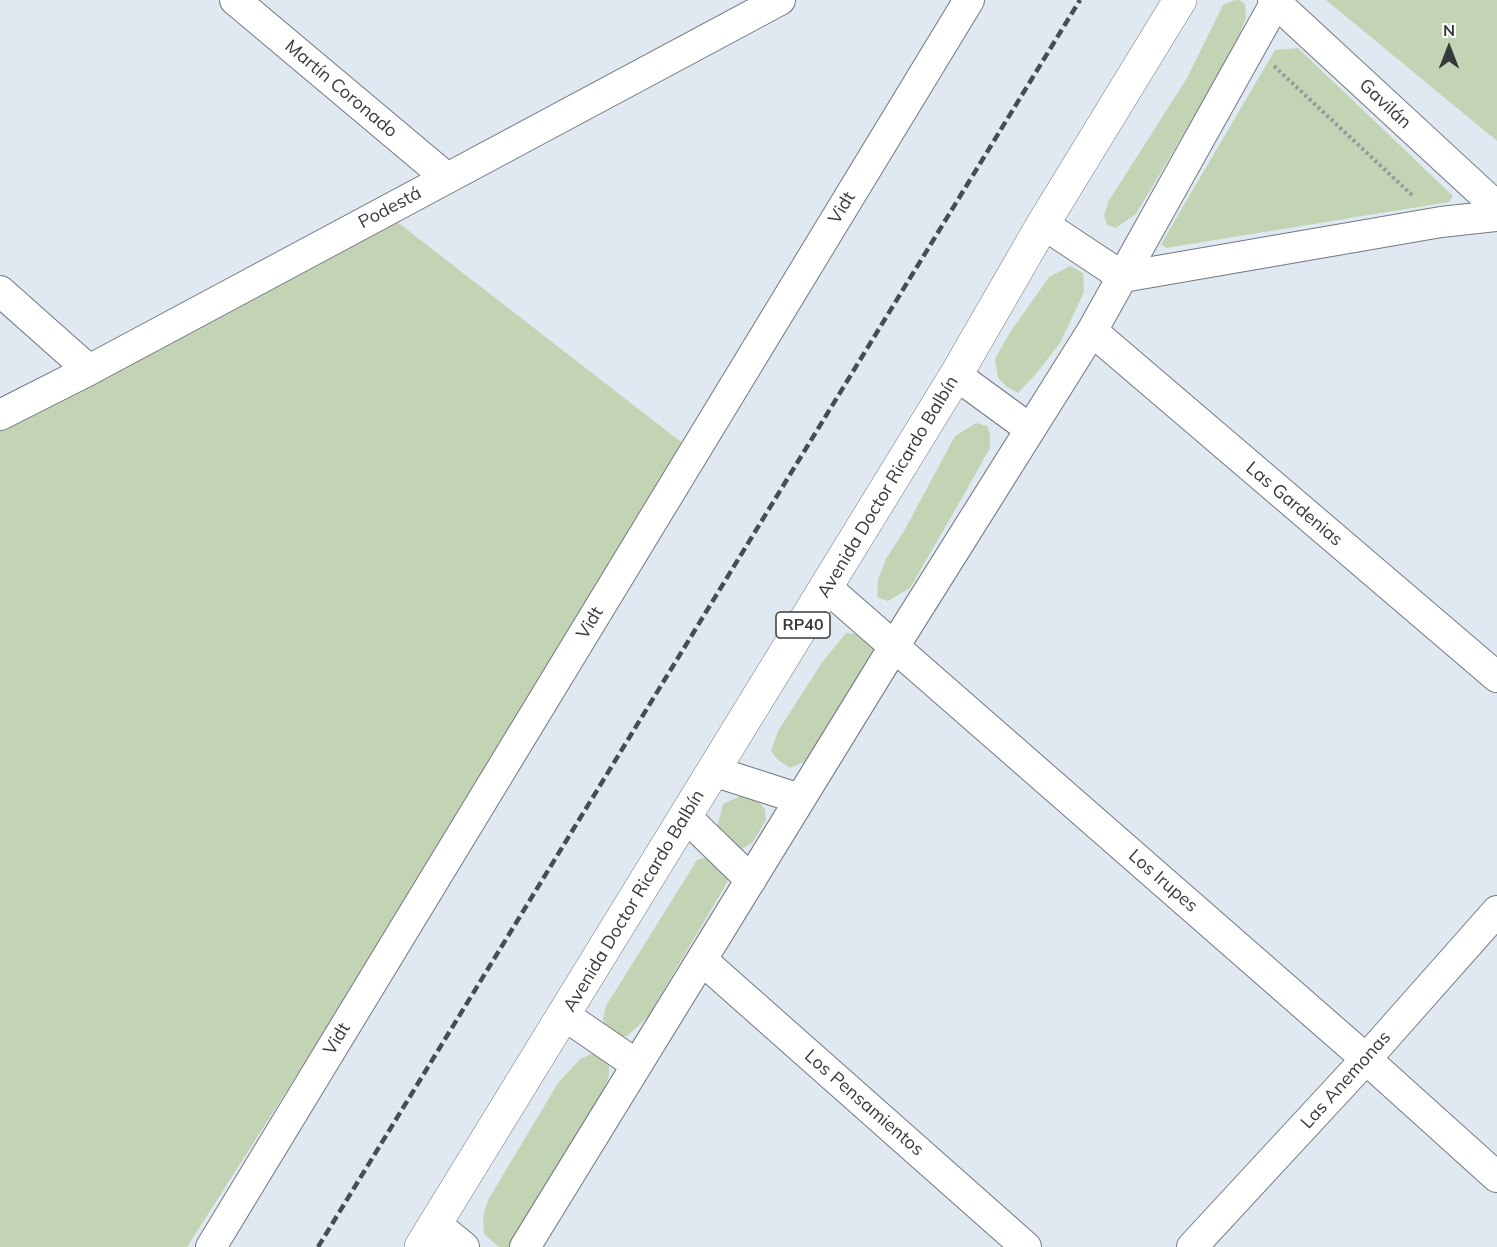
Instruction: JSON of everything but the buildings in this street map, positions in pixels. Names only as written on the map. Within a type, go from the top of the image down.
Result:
[{"type":"main road","name":"Avenida Doctor Ricardo Balbín","points":[[429,1235],[956,375],[1043,224],[1180,0]]},
{"type":"street","name":"Martín Coronado","points":[[235,0],[447,178]]},
{"type":"street","name":"Podestá","points":[[0,415],[89,370],[780,0]]},
{"type":"street","name":"Vidt","points":[[211,1247],[969,0]]},
{"type":"street","points":[[525,1247],[895,645],[1092,331],[1275,1]]},
{"type":"street","name":"Gavilán","points":[[1275,1],[1497,207]]},
{"type":"street","points":[[1043,224],[1123,277],[1441,222],[1497,216]]},
{"type":"street","points":[[0,291],[89,370]]},
{"type":"street","name":"Las Gardenias","points":[[1092,331],[1497,677]]},
{"type":"street","points":[[956,375],[1030,429]]},
{"type":"street","name":"Los Irupes","points":[[826,587],[1366,1059],[1497,1177]]},
{"type":"street","points":[[714,771],[800,799]]},
{"type":"street","points":[[685,816],[751,880]]},
{"type":"street","name":"Las Anemonas","points":[[1192,1247],[1366,1059],[1497,910]]},
{"type":"street","name":"Los Pensamientos","points":[[702,960],[1026,1247]]},
{"type":"street","points":[[564,1015],[637,1065]]},
{"type":"street","points":[[429,1235],[464,1247]]},
{"type":"path","points":[[1252,45],[1441,222]]},
{"type":"green space","points":[[1235,0],[1245,4],[1246,18],[1233,51],[1136,214],[1116,228],[1107,225],[1104,216],[1108,202],[1187,78],[1223,5]]},
{"type":"green space","points":[[1326,0],[1497,0],[1497,141]]},
{"type":"green space","points":[[1298,48],[1453,196],[1449,202],[1166,248],[1161,244],[1275,50]]},
{"type":"green space","points":[[383,211],[694,452],[187,1247],[0,1247],[0,418]]},
{"type":"green space","points":[[1070,266],[1083,273],[1084,292],[1060,343],[1018,393],[998,378],[995,359],[1009,334],[1049,277]]},
{"type":"green space","points":[[976,423],[987,426],[990,433],[990,448],[962,498],[910,588],[888,601],[877,597],[878,580],[886,559],[904,531],[955,436]]},
{"type":"green space","points":[[846,633],[864,635],[884,642],[806,761],[790,768],[778,760],[771,751],[778,731],[823,661]]},
{"type":"green space","points":[[740,796],[753,798],[759,802],[765,809],[766,820],[753,842],[739,851],[717,827],[723,804]]},
{"type":"green space","points":[[710,856],[728,870],[728,881],[647,1018],[627,1036],[610,1037],[603,1019],[606,1006],[697,860]]},
{"type":"green space","points":[[598,1051],[609,1057],[609,1075],[602,1097],[514,1247],[499,1247],[484,1234],[483,1216],[488,1200],[558,1083],[580,1059]]},
{"type":"railway","points":[[318,1247],[1080,0]]}]
